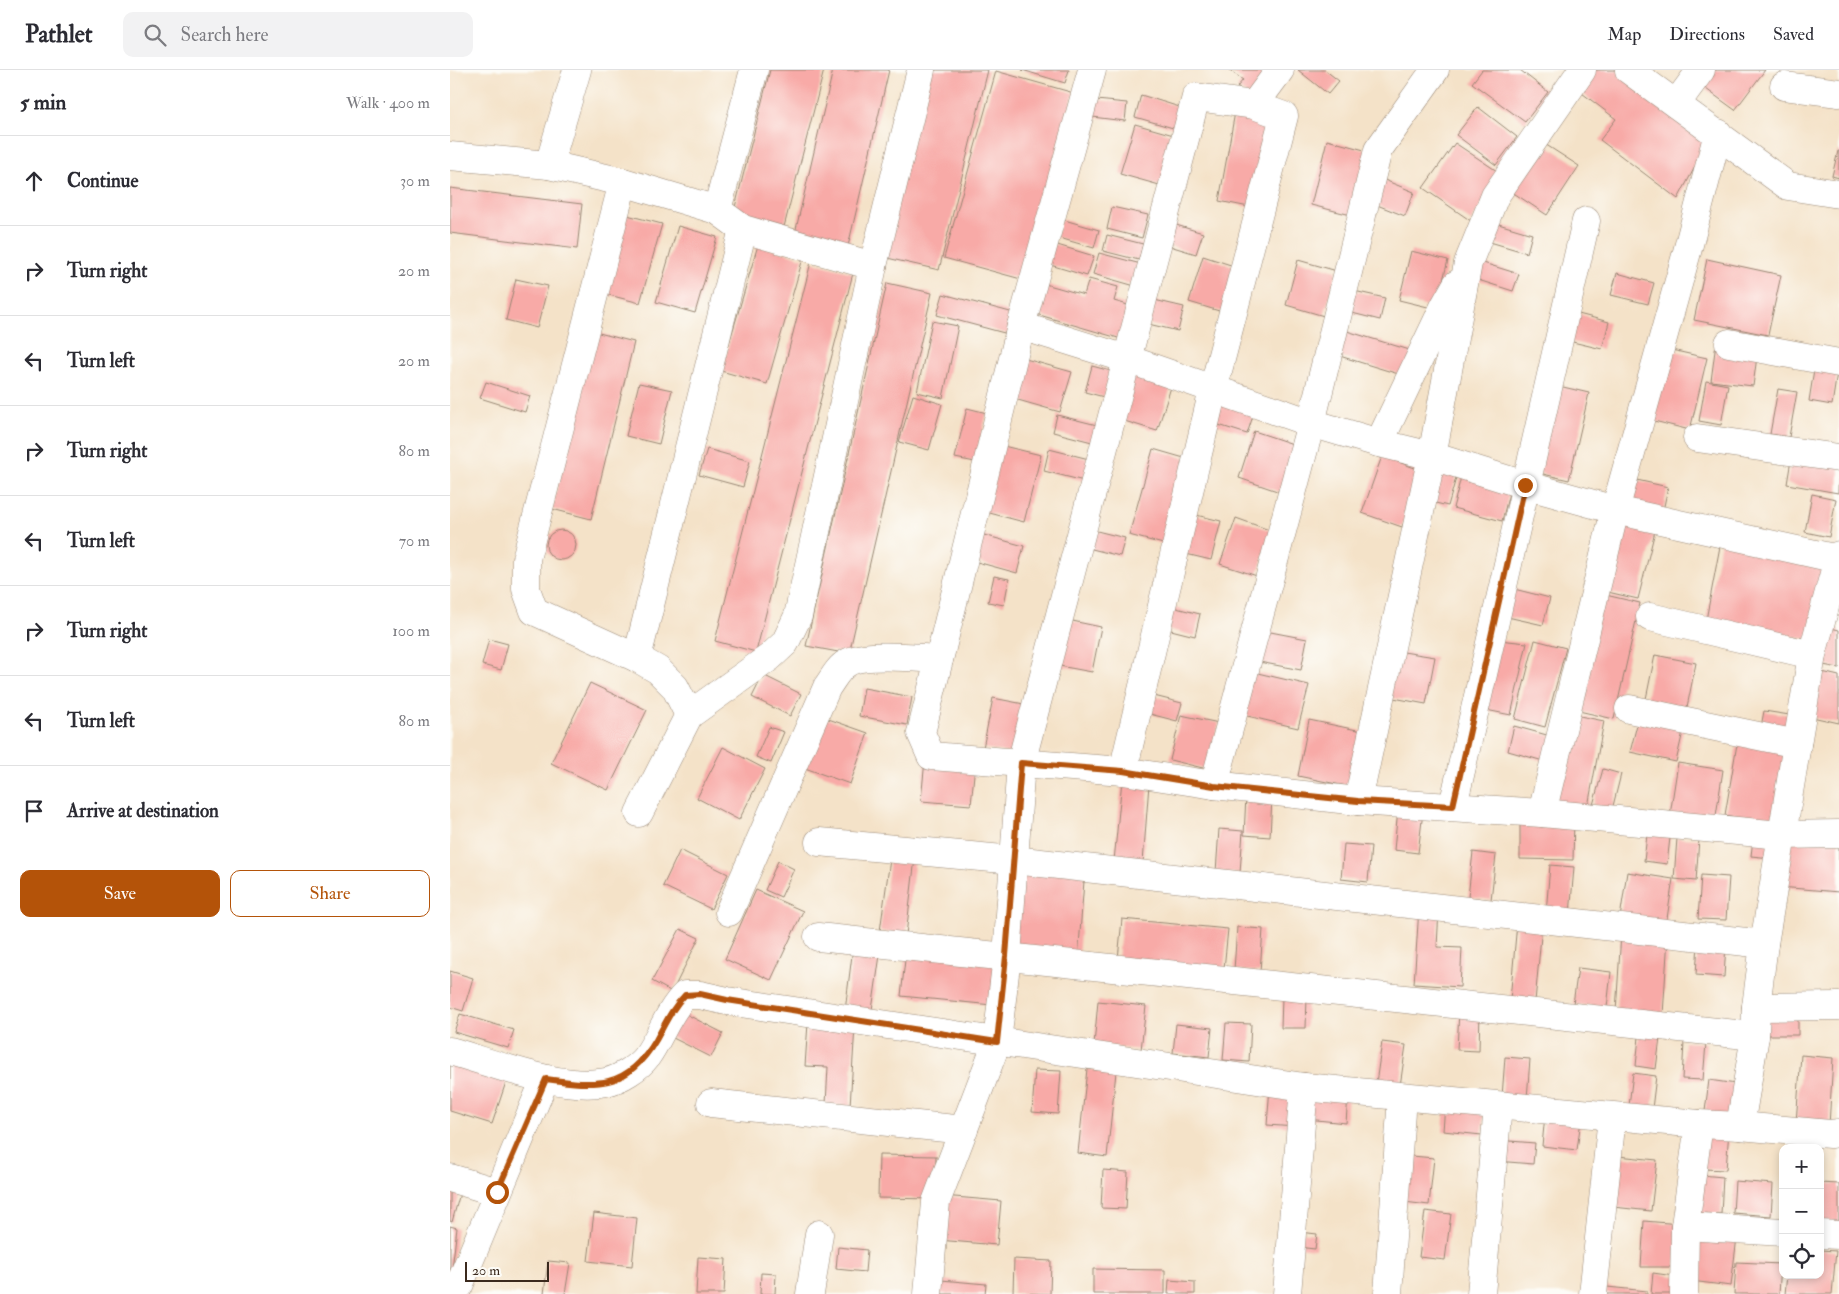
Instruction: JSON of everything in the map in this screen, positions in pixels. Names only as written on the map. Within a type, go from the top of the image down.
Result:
[{"type":"street","points":[[549,165],[577,70]]},
{"type":"street","points":[[717,210],[754,70]]},
{"type":"street","points":[[639,813],[689,715],[770,657],[785,643],[798,616],[873,266],[921,70]]},
{"type":"street","points":[[1092,70],[1021,326],[921,734],[931,756],[1123,771],[1214,786],[1358,801],[1542,813],[1781,835],[1839,834]]},
{"type":"street","points":[[1254,105],[1280,70]]},
{"type":"street","points":[[1214,786],[1311,423],[1378,150],[1435,70]]},
{"type":"street","points":[[1379,443],[1444,307],[1468,263],[1495,196],[1582,70]]},
{"type":"street","points":[[1629,70],[1718,133],[1788,186],[1839,194]]},
{"type":"street","points":[[1676,104],[1701,70]]},
{"type":"street","points":[[1784,86],[1839,93]]},
{"type":"street","points":[[928,1294],[936,1202],[997,1042],[1006,956],[1021,763],[1196,97],[1254,105],[1284,116],[1213,390],[1123,771]]},
{"type":"street","points":[[1542,813],[1615,510],[1718,133]]},
{"type":"street","points":[[450,156],[549,165],[623,182],[717,210],[743,229],[873,266]]},
{"type":"street","points":[[623,182],[526,559],[526,589],[534,611],[637,658],[658,670],[675,687],[689,715]]},
{"type":"street","points":[[1453,806],[1586,222]]},
{"type":"street","points":[[637,658],[743,229]]},
{"type":"street","points":[[1358,801],[1432,456],[1468,263]]},
{"type":"street","points":[[1021,326],[1127,359],[1311,423],[1432,456],[1525,485],[1615,510],[1839,557],[1812,655],[1764,944],[1756,1006],[1755,1036],[1740,1126]]},
{"type":"street","points":[[1729,343],[1839,363]]},
{"type":"street","points":[[1697,438],[1839,458]]},
{"type":"street","points":[[1650,617],[1812,655]]},
{"type":"street","points":[[729,912],[828,687],[836,673],[847,662],[865,658],[939,659]]},
{"type":"street","points":[[1629,709],[1797,744]]},
{"type":"street","points":[[818,842],[1014,860],[1764,944]]},
{"type":"street","points":[[818,937],[1755,1036]]},
{"type":"street","points":[[450,1051],[546,1079],[583,1084],[606,1082],[626,1074],[646,1057],[676,1004],[685,995],[700,994],[727,1000],[997,1042],[1304,1087],[1699,1124],[1740,1126],[1836,1138]]},
{"type":"street","points":[[1756,1006],[1839,1006]]},
{"type":"street","points":[[455,1289],[546,1079]]},
{"type":"street","points":[[1287,1294],[1304,1087]]},
{"type":"street","points":[[1388,1294],[1402,1097]]},
{"type":"street","points":[[710,1103],[964,1130]]},
{"type":"street","points":[[1481,1294],[1498,1106]]},
{"type":"street","points":[[1593,1294],[1612,1116]]},
{"type":"street","points":[[1684,1294],[1685,1226],[1699,1124]]},
{"type":"street","points":[[450,1178],[497,1192]]},
{"type":"street","points":[[1685,1226],[1779,1232]]},
{"type":"street","points":[[810,1294],[819,1234]]},
{"type":"street","points":[[1824,1234],[1839,1235]]},
{"type":"building","points":[[770,70],[824,70],[784,227],[733,215]]},
{"type":"building","points":[[833,70],[889,70],[846,255],[793,242]]},
{"type":"building","points":[[929,70],[988,70],[939,270],[883,257]]},
{"type":"building","points":[[1022,70],[1069,70],[1065,83]]},
{"type":"building","points":[[1229,70],[1270,70],[1251,98],[1237,87],[1243,80]]},
{"type":"building","points":[[1298,70],[1325,70],[1339,81],[1328,94]]},
{"type":"building","points":[[1482,70],[1520,70],[1548,92],[1525,122],[1472,83]]},
{"type":"building","points":[[1586,70],[1617,70],[1708,142],[1678,199],[1600,140],[1616,119],[1574,87]]},
{"type":"building","points":[[1703,70],[1765,70],[1735,110],[1695,81]]},
{"type":"building","points":[[996,71],[1074,93],[1021,279],[944,258]]},
{"type":"building","points":[[1141,95],[1186,109],[1180,130],[1135,117]]},
{"type":"building","points":[[1086,99],[1127,103],[1125,121],[1084,116]]},
{"type":"building","points":[[1478,107],[1517,137],[1496,165],[1456,135]]},
{"type":"building","points":[[1235,112],[1271,119],[1254,208],[1219,201]]},
{"type":"building","points":[[1135,124],[1177,136],[1163,186],[1120,174]]},
{"type":"building","points":[[1537,139],[1579,166],[1547,215],[1506,188]]},
{"type":"building","points":[[1327,140],[1368,151],[1351,215],[1311,205]]},
{"type":"building","points":[[1455,143],[1503,175],[1471,221],[1423,188]]},
{"type":"building","points":[[1839,151],[1839,178],[1832,176]]},
{"type":"building","points":[[1382,179],[1414,192],[1405,216],[1372,203]]},
{"type":"building","points":[[450,188],[582,204],[577,249],[450,233]]},
{"type":"building","points":[[1112,207],[1148,215],[1142,238],[1107,229]]},
{"type":"building","points":[[627,215],[662,224],[640,303],[605,294]]},
{"type":"building","points":[[1061,219],[1099,230],[1094,248],[1056,237]]},
{"type":"building","points":[[1166,222],[1203,233],[1196,254],[1160,243]]},
{"type":"building","points":[[1495,223],[1532,234],[1527,253],[1490,242]]},
{"type":"building","points":[[678,226],[717,237],[695,313],[656,302]]},
{"type":"building","points":[[1107,235],[1143,244],[1139,260],[1103,251]]},
{"type":"building","points":[[1054,244],[1094,256],[1087,276],[1047,264]]},
{"type":"building","points":[[758,245],[803,258],[767,384],[721,371]]},
{"type":"building","points":[[1411,251],[1448,260],[1436,309],[1399,300]]},
{"type":"building","points":[[1099,253],[1141,264],[1135,286],[1093,274]]},
{"type":"building","points":[[1203,256],[1240,268],[1226,313],[1189,302]]},
{"type":"building","points":[[1707,259],[1781,275],[1768,335],[1694,320]]},
{"type":"building","points":[[1298,260],[1337,271],[1324,316],[1286,305]]},
{"type":"building","points":[[811,262],[853,273],[756,652],[715,641]]},
{"type":"building","points":[[1480,262],[1519,274],[1513,291],[1475,279]]},
{"type":"building","points":[[1617,273],[1654,283],[1648,304],[1611,295]]},
{"type":"building","points":[[516,279],[548,286],[537,328],[506,320]]},
{"type":"building","points":[[1089,279],[1118,287],[1114,301],[1135,307],[1125,340],[1036,314],[1045,284],[1084,295]]},
{"type":"building","points":[[887,283],[932,293],[849,654],[806,646]]},
{"type":"building","points":[[1345,289],[1385,298],[1380,320],[1340,310]]},
{"type":"building","points":[[943,294],[1014,313],[1008,334],[937,315]]},
{"type":"building","points":[[1150,299],[1184,307],[1178,331],[1144,323]]},
{"type":"building","points":[[1567,311],[1609,322],[1602,349],[1560,339]]},
{"type":"building","points":[[932,321],[958,326],[943,398],[917,392]]},
{"type":"building","points":[[1340,329],[1413,351],[1405,376],[1333,354]]},
{"type":"building","points":[[595,332],[634,342],[591,519],[552,509]]},
{"type":"building","points":[[1716,343],[1758,349],[1753,386],[1711,381]]},
{"type":"building","points":[[1667,349],[1707,358],[1690,430],[1650,420]]},
{"type":"building","points":[[1022,358],[1072,372],[1060,412],[1011,398]]},
{"type":"building","points":[[1815,363],[1838,366],[1832,405],[1809,401]]},
{"type":"building","points":[[1092,366],[1111,371],[1104,397],[1085,392]]},
{"type":"building","points":[[1132,372],[1172,384],[1157,431],[1118,419]]},
{"type":"building","points":[[1706,381],[1728,385],[1721,425],[1699,421]]},
{"type":"building","points":[[486,382],[530,396],[525,412],[480,398]]},
{"type":"building","points":[[639,383],[672,390],[659,444],[626,436]]},
{"type":"building","points":[[1550,384],[1589,393],[1569,480],[1530,471]]},
{"type":"building","points":[[1778,389],[1797,392],[1789,437],[1770,434]]},
{"type":"building","points":[[913,395],[942,404],[929,450],[899,442]]},
{"type":"building","points":[[1217,397],[1255,410],[1247,434],[1209,422]]},
{"type":"building","points":[[967,408],[987,413],[975,462],[955,458]]},
{"type":"building","points":[[1057,415],[1097,425],[1092,442],[1053,432]]},
{"type":"building","points":[[1254,431],[1296,445],[1280,492],[1239,478]]},
{"type":"building","points":[[995,444],[1041,455],[1024,522],[978,510]]},
{"type":"building","points":[[707,449],[750,461],[743,487],[699,475]]},
{"type":"building","points":[[1049,449],[1089,459],[1084,481],[1044,471]]},
{"type":"building","points":[[1153,449],[1191,460],[1167,545],[1129,535]]},
{"type":"building","points":[[1792,454],[1839,462],[1838,493],[1787,484]]},
{"type":"building","points":[[1382,456],[1423,471],[1402,527],[1362,513]]},
{"type":"building","points":[[1432,464],[1458,471],[1448,506],[1423,500]]},
{"type":"building","points":[[1462,473],[1511,485],[1502,521],[1453,508]]},
{"type":"building","points":[[1628,478],[1668,487],[1663,511],[1624,503]]},
{"type":"building","points":[[1812,494],[1836,499],[1829,537],[1805,532]]},
{"type":"building","points":[[1196,515],[1221,521],[1211,560],[1186,554]]},
{"type":"building","points":[[1617,517],[1656,527],[1638,599],[1599,590]]},
{"type":"building","points":[[1236,518],[1272,531],[1257,576],[1220,564]]},
{"type":"building","points":[[1089,529],[1125,538],[1120,556],[1084,547]]},
{"type":"building","points":[[561,530],[572,534],[576,545],[572,556],[561,560],[550,556],[546,545],[550,534]]},
{"type":"building","points":[[973,532],[1024,546],[1017,573],[966,559]]},
{"type":"building","points":[[1721,541],[1827,561],[1812,640],[1706,620]]},
{"type":"building","points":[[994,576],[1009,579],[1004,605],[988,602]]},
{"type":"building","points":[[1510,588],[1550,598],[1543,625],[1503,616]]},
{"type":"building","points":[[1597,593],[1640,603],[1614,719],[1570,709]]},
{"type":"building","points":[[1168,606],[1200,614],[1195,636],[1163,628]]},
{"type":"building","points":[[1063,619],[1101,627],[1092,672],[1054,665]]},
{"type":"building","points":[[1827,627],[1839,630],[1839,668],[1818,664]]},
{"type":"building","points":[[1260,630],[1307,639],[1301,670],[1254,661]]},
{"type":"building","points":[[489,639],[508,644],[501,670],[482,665]]},
{"type":"building","points":[[1499,640],[1527,643],[1511,715],[1481,709]]},
{"type":"building","points":[[1535,640],[1566,648],[1545,727],[1515,719]]},
{"type":"building","points":[[1397,651],[1435,657],[1426,704],[1388,697]]},
{"type":"building","points":[[1655,655],[1696,663],[1687,707],[1646,699]]},
{"type":"building","points":[[1249,671],[1309,685],[1298,728],[1239,714]]},
{"type":"building","points":[[1822,672],[1839,676],[1839,723],[1812,717]]},
{"type":"building","points":[[763,675],[801,694],[790,716],[752,697]]},
{"type":"building","points":[[590,683],[647,710],[608,790],[551,763]]},
{"type":"building","points":[[864,688],[912,697],[907,725],[859,716]]},
{"type":"building","points":[[1146,694],[1182,703],[1177,721],[1142,712]]},
{"type":"building","points":[[993,698],[1024,704],[1013,754],[983,748]]},
{"type":"building","points":[[1764,711],[1796,716],[1793,731],[1761,727]]},
{"type":"building","points":[[1570,714],[1604,721],[1587,812],[1552,805]]},
{"type":"building","points":[[1181,715],[1219,723],[1207,769],[1170,760]]},
{"type":"building","points":[[820,716],[868,733],[850,784],[802,767]]},
{"type":"building","points":[[1639,717],[1684,727],[1676,762],[1630,752]]},
{"type":"building","points":[[1309,720],[1362,731],[1351,787],[1298,776]]},
{"type":"building","points":[[1514,726],[1554,737],[1547,762],[1508,751]]},
{"type":"building","points":[[769,727],[784,732],[771,763],[756,757]]},
{"type":"building","points":[[1738,738],[1787,746],[1773,824],[1725,815]]},
{"type":"building","points":[[723,747],[765,769],[739,820],[697,798]]},
{"type":"building","points":[[925,760],[975,764],[971,805],[921,801]]},
{"type":"building","points":[[1678,763],[1723,770],[1715,822],[1670,815]]},
{"type":"building","points":[[1603,769],[1621,774],[1612,810],[1593,805]]},
{"type":"building","points":[[1122,780],[1149,784],[1143,863],[1114,861]]},
{"type":"building","points":[[1246,796],[1272,797],[1270,837],[1244,835]]},
{"type":"building","points":[[1398,809],[1423,812],[1418,853],[1394,850]]},
{"type":"building","points":[[1520,820],[1574,820],[1573,860],[1520,859]]},
{"type":"building","points":[[1648,826],[1671,829],[1667,864],[1644,861]]},
{"type":"building","points":[[1219,829],[1243,831],[1240,873],[1216,872]]},
{"type":"building","points":[[1783,837],[1839,842],[1839,892],[1779,887]]},
{"type":"building","points":[[1677,838],[1699,839],[1696,881],[1674,879]]},
{"type":"building","points":[[1753,839],[1773,842],[1771,858],[1751,856]]},
{"type":"building","points":[[1344,844],[1371,846],[1368,882],[1341,879]]},
{"type":"building","points":[[680,850],[728,874],[711,909],[663,886]]},
{"type":"building","points":[[891,852],[915,858],[906,935],[880,931]]},
{"type":"building","points":[[1473,852],[1496,855],[1491,900],[1468,897]]},
{"type":"building","points":[[778,861],[794,869],[781,897],[765,890]]},
{"type":"building","points":[[1017,864],[1085,868],[1078,959],[1011,954]]},
{"type":"building","points":[[1550,865],[1574,867],[1570,915],[1546,913]]},
{"type":"building","points":[[1627,872],[1673,879],[1666,925],[1620,918]]},
{"type":"building","points":[[1701,875],[1729,877],[1726,920],[1698,919]]},
{"type":"building","points":[[756,890],[803,911],[771,980],[725,959]]},
{"type":"building","points":[[1419,908],[1439,909],[1437,947],[1462,948],[1460,987],[1414,984]]},
{"type":"building","points":[[1122,919],[1228,929],[1224,969],[1118,959]]},
{"type":"building","points":[[1517,923],[1542,925],[1535,1002],[1510,1000]]},
{"type":"building","points":[[1237,927],[1263,929],[1260,972],[1234,970]]},
{"type":"building","points":[[680,929],[699,938],[672,992],[652,981]]},
{"type":"building","points":[[1621,933],[1668,937],[1663,1015],[1616,1012]]},
{"type":"building","points":[[1698,942],[1726,944],[1724,977],[1696,975]]},
{"type":"building","points":[[853,947],[881,948],[872,1010],[845,1011]]},
{"type":"building","points":[[906,951],[996,959],[992,1005],[901,996]]},
{"type":"building","points":[[1578,968],[1611,972],[1607,1008],[1573,1004]]},
{"type":"building","points":[[450,971],[473,978],[463,1011],[450,1007]]},
{"type":"building","points":[[1282,997],[1307,997],[1306,1028],[1281,1028]]},
{"type":"building","points":[[1098,1001],[1146,1006],[1141,1050],[1094,1045]]},
{"type":"building","points":[[1459,1010],[1480,1011],[1479,1051],[1457,1050]]},
{"type":"building","points":[[1763,1011],[1798,1012],[1798,1035],[1762,1035]]},
{"type":"building","points":[[682,1012],[723,1033],[711,1057],[669,1036]]},
{"type":"building","points":[[460,1014],[514,1030],[508,1048],[454,1032]]},
{"type":"building","points":[[808,1023],[855,1026],[850,1106],[826,1104],[828,1067],[805,1066]]},
{"type":"building","points":[[1226,1023],[1251,1024],[1249,1062],[1223,1060]]},
{"type":"building","points":[[1176,1024],[1212,1028],[1209,1057],[1173,1053]]},
{"type":"building","points":[[1640,1027],[1661,1030],[1656,1069],[1636,1066]]},
{"type":"building","points":[[1382,1042],[1406,1045],[1400,1086],[1376,1083]]},
{"type":"building","points":[[1684,1042],[1706,1043],[1703,1080],[1682,1079]]},
{"type":"building","points":[[450,1054],[509,1073],[492,1124],[450,1111]]},
{"type":"building","points":[[1801,1055],[1833,1058],[1829,1126],[1796,1123]]},
{"type":"building","points":[[1505,1057],[1530,1059],[1527,1099],[1502,1097]]},
{"type":"building","points":[[1087,1069],[1116,1072],[1107,1157],[1078,1153]]},
{"type":"building","points":[[1035,1070],[1061,1071],[1058,1114],[1032,1112]]},
{"type":"building","points":[[1633,1073],[1656,1076],[1651,1117],[1628,1114]]},
{"type":"building","points":[[1709,1080],[1736,1084],[1732,1123],[1704,1119]]},
{"type":"building","points":[[1270,1087],[1299,1089],[1296,1127],[1267,1125]]},
{"type":"building","points":[[1309,1092],[1348,1095],[1346,1123],[1307,1119]]},
{"type":"building","points":[[1445,1105],[1485,1109],[1482,1135],[1443,1131]]},
{"type":"building","points":[[1545,1115],[1581,1120],[1577,1150],[1542,1146]]},
{"type":"building","points":[[1707,1129],[1729,1130],[1726,1170],[1704,1169]]},
{"type":"building","points":[[1497,1140],[1535,1143],[1533,1164],[1496,1161]]},
{"type":"building","points":[[879,1155],[936,1156],[935,1199],[878,1198]]},
{"type":"building","points":[[1401,1155],[1434,1158],[1429,1205],[1396,1201]]},
{"type":"building","points":[[1618,1156],[1657,1160],[1651,1211],[1613,1207]]},
{"type":"building","points":[[1103,1170],[1128,1172],[1126,1209],[1101,1208]]},
{"type":"building","points":[[1701,1175],[1723,1177],[1721,1214],[1699,1213]]},
{"type":"building","points":[[1735,1181],[1773,1184],[1771,1216],[1733,1213]]},
{"type":"building","points":[[450,1183],[462,1186],[452,1222],[450,1221]]},
{"type":"building","points":[[1824,1183],[1839,1184],[1839,1230],[1824,1229]]},
{"type":"building","points":[[943,1196],[1001,1201],[997,1245],[938,1240]]},
{"type":"building","points":[[1425,1211],[1451,1214],[1445,1260],[1419,1257]]},
{"type":"building","points":[[594,1213],[637,1218],[632,1266],[588,1261]]},
{"type":"building","points":[[1644,1221],[1680,1224],[1676,1267],[1641,1267]]},
{"type":"building","points":[[450,1226],[457,1228],[451,1277],[450,1277]]},
{"type":"building","points":[[1300,1232],[1317,1234],[1315,1249],[1297,1247]]},
{"type":"building","points":[[1697,1232],[1737,1237],[1731,1286],[1691,1281]]},
{"type":"building","points":[[838,1247],[867,1250],[865,1272],[836,1269]]},
{"type":"building","points":[[1824,1250],[1836,1251],[1832,1294],[1785,1294],[1787,1279],[1824,1279]]},
{"type":"building","points":[[698,1257],[726,1259],[724,1294],[696,1294]]},
{"type":"building","points":[[1014,1259],[1051,1261],[1050,1294],[1013,1293]]},
{"type":"building","points":[[548,1261],[570,1263],[565,1294],[544,1294]]},
{"type":"building","points":[[1736,1262],[1779,1264],[1779,1294],[1734,1294]]},
{"type":"building","points":[[1093,1269],[1165,1270],[1165,1294],[1093,1294]]},
{"type":"building","points":[[761,1273],[776,1274],[775,1294],[760,1294]]},
{"type":"building","points":[[1653,1273],[1681,1277],[1679,1294],[1651,1294]]},
{"type":"building","points":[[941,1280],[986,1284],[985,1294],[940,1294]]},
{"type":"building","points":[[1169,1280],[1195,1282],[1195,1294],[1168,1294]]},
{"type":"building","points":[[1607,1287],[1647,1291],[1647,1294],[1606,1294]]},
{"type":"route","points":[[497,1192],[546,1079],[583,1084],[606,1082],[626,1074],[646,1057],[676,1004],[685,995],[700,994],[727,1000],[997,1042],[1006,956],[1021,763],[1123,771],[1214,786],[1358,801],[1453,806],[1525,485]]}]
